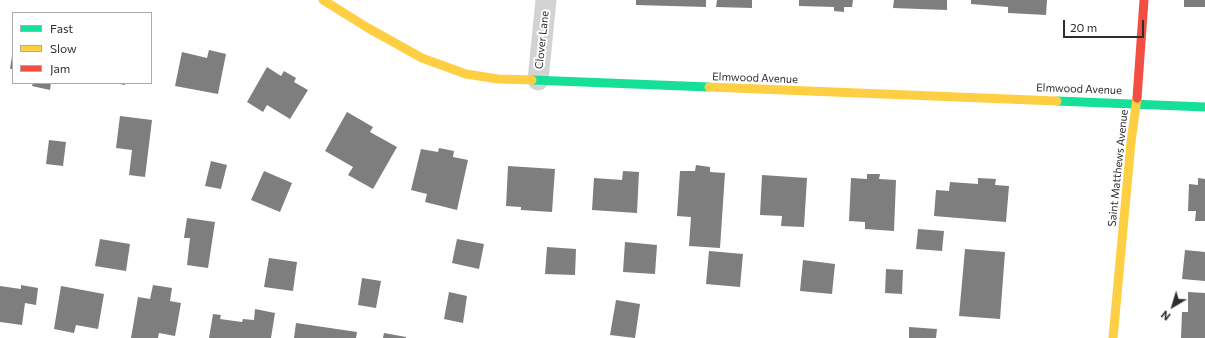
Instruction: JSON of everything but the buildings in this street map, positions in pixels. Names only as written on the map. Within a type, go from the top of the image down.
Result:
[{"type":"street","name":"Elmwood Avenue","points":[[323,0],[368,28],[422,58],[440,66],[466,74],[498,79],[608,85],[1137,103],[1205,107]]},
{"type":"street","name":"Clover Lane","points":[[538,80],[546,0]]},
{"type":"street","name":"Saint Matthews Avenue","points":[[1113,338],[1131,142],[1137,103],[1144,0]]},
{"type":"traffic: fast","points":[[532,80],[709,87]]},
{"type":"traffic: fast","points":[[1057,101],[1205,107]]},
{"type":"traffic: slow","points":[[323,0],[368,28],[422,58],[466,74],[498,79],[532,80]]},
{"type":"traffic: slow","points":[[709,87],[1057,101]]},
{"type":"traffic: slow","points":[[1113,338],[1131,142],[1137,98]]},
{"type":"traffic: jam","points":[[1137,98],[1144,0]]}]
